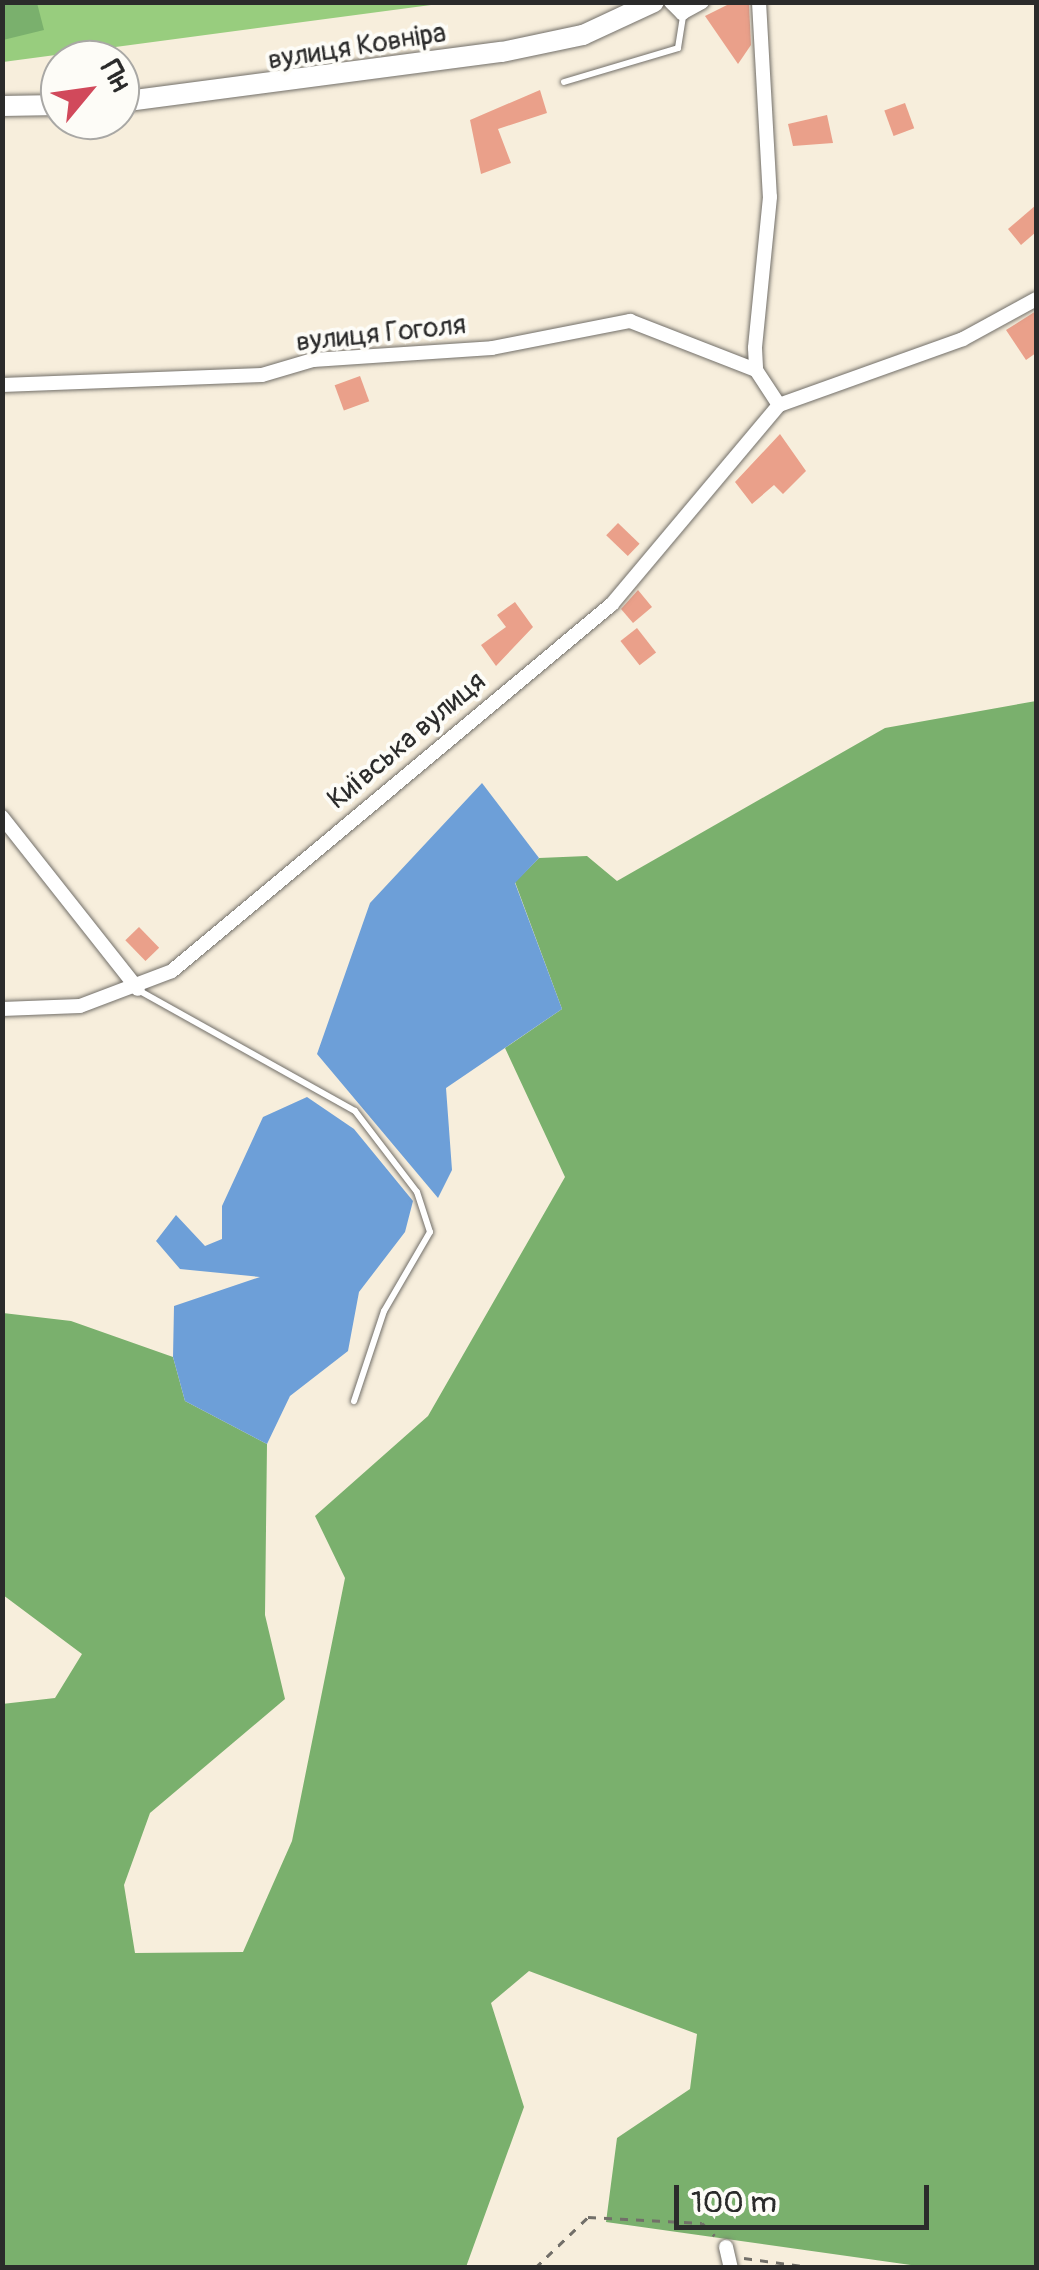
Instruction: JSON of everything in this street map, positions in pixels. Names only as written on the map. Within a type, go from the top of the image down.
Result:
[{"type":"street","name":"вулиця Ковніра","points":[[140,99],[502,52],[582,34],[654,2]]},
{"type":"street","points":[[677,8],[702,2]]},
{"type":"street","points":[[760,2],[770,197],[756,370],[779,405],[964,339],[1036,299]]},
{"type":"street","points":[[2,106],[40,105]]},
{"type":"street","name":"вулиця Гоголя","points":[[2,385],[262,376],[313,360],[492,348],[630,321],[756,370]]},
{"type":"street","name":"Київська вулиця","points":[[2,1008],[80,1006],[138,988],[241,917],[612,604],[779,405]]},
{"type":"street","points":[[2,817],[138,988]]},
{"type":"street","points":[[726,2246],[731,2268]]},
{"type":"lane","points":[[564,82],[678,48],[677,8]]},
{"type":"lane","points":[[138,988],[156,1007],[354,1111],[418,1192],[430,1232],[384,1311],[354,1401]]},
{"type":"path","points":[[535,2268],[588,2217],[702,2223],[736,2257],[817,2268]]},
{"type":"green space","points":[[3,2],[446,3],[140,44],[140,40],[40,40],[40,57],[3,62]]},
{"type":"green space","points":[[2,3],[37,3],[44,30],[3,40]]},
{"type":"green space","points":[[1036,701],[1036,2267],[925,2267],[606,2222],[617,2138],[690,2089],[697,2034],[529,1971],[491,2003],[524,2107],[466,2267],[3,2267],[2,1704],[55,1698],[82,1654],[3,1595],[3,1313],[71,1321],[173,1357],[185,1401],[267,1444],[265,1615],[285,1699],[150,1813],[124,1885],[135,1953],[243,1952],[292,1841],[345,1578],[315,1516],[428,1416],[565,1177],[505,1048],[562,1009],[515,882],[539,858],[587,856],[617,881],[885,728]]},
{"type":"water","points":[[482,783],[539,858],[515,883],[562,1009],[446,1088],[452,1170],[438,1198],[317,1054],[370,903]]},
{"type":"water","points":[[307,1097],[354,1129],[413,1201],[405,1232],[359,1292],[348,1351],[290,1396],[267,1444],[185,1401],[173,1357],[174,1306],[260,1277],[180,1269],[156,1241],[176,1215],[205,1246],[222,1239],[222,1206],[263,1117]]},
{"type":"building","points":[[733,2],[749,5],[751,45],[738,64],[705,16]]},
{"type":"building","points":[[540,90],[547,113],[498,129],[511,163],[481,174],[470,120]]},
{"type":"building","points":[[905,103],[914,128],[894,136],[884,111]]},
{"type":"building","points":[[827,115],[833,143],[793,146],[788,124]]},
{"type":"building","points":[[1036,205],[1036,232],[1021,245],[1008,229]]},
{"type":"building","points":[[1036,311],[1036,353],[1026,360],[1006,330]]},
{"type":"building","points":[[360,376],[369,401],[344,411],[335,385]]},
{"type":"building","points":[[780,434],[806,471],[783,494],[774,485],[752,504],[735,482]]},
{"type":"building","points":[[618,523],[640,544],[628,556],[606,535]]},
{"type":"building","points":[[638,590],[652,607],[633,623],[621,609]]},
{"type":"building","points":[[515,602],[533,627],[496,666],[481,645],[506,627],[497,615]]},
{"type":"building","points":[[637,628],[656,652],[640,665],[620,641]]},
{"type":"building","points":[[139,927],[159,948],[145,961],[125,940]]}]
